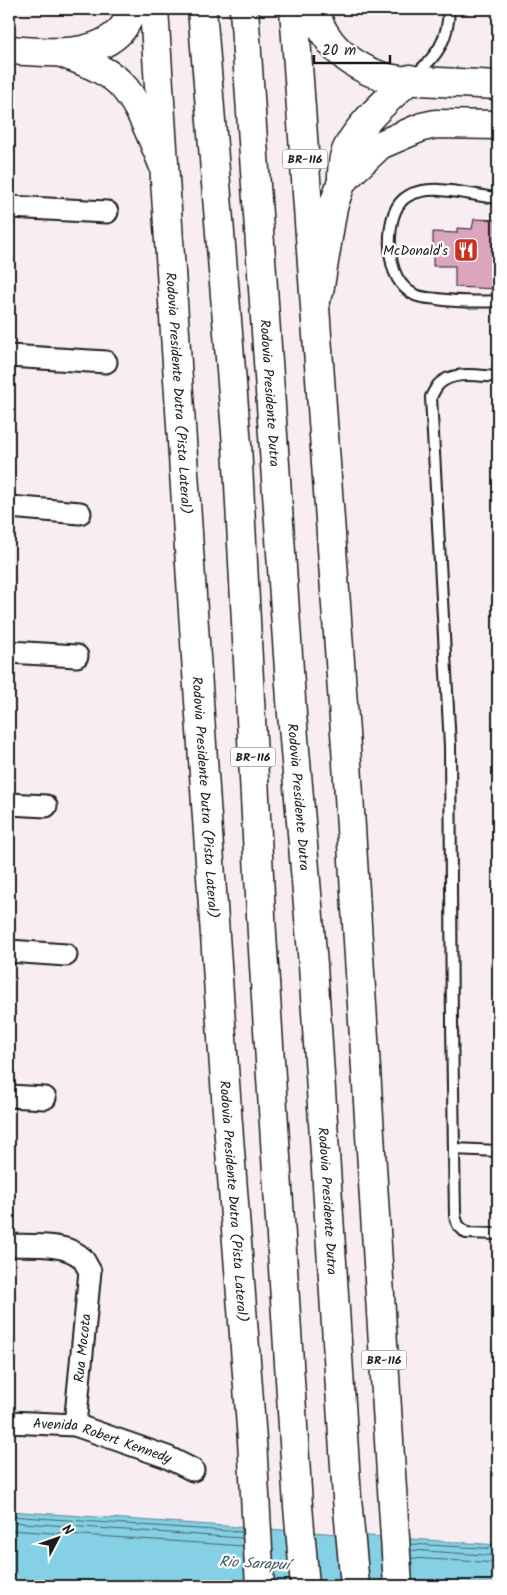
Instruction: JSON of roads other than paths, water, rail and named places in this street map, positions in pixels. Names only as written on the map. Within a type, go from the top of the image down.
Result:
[{"type":"main road","points":[[9,50],[62,53],[87,48],[112,38],[122,29],[134,9]]},
{"type":"main road","name":"Rodovia Presidente Dutra (Pista Lateral)","points":[[154,9],[197,676],[252,1440],[260,1586]]},
{"type":"main road","name":"BR-116","points":[[202,9],[237,445],[262,934],[298,1506],[305,1586]]},
{"type":"main road","name":"Rodovia Presidente Dutra","points":[[244,9],[292,714],[313,965],[347,1498],[355,1586]]},
{"type":"main road","name":"BR-116","points":[[294,9],[347,767],[398,1586]]},
{"type":"main road","points":[[314,9],[326,35],[336,47],[368,72],[386,78],[498,85]]},
{"type":"main road","points":[[62,53],[98,68],[120,84],[138,108],[165,169]]},
{"type":"main road","points":[[316,310],[333,208],[342,181],[342,166],[346,151],[353,139],[410,79]]},
{"type":"main road","points":[[342,181],[380,145],[422,127],[436,124],[498,124]]},
{"type":"street","points":[[9,207],[107,212]]},
{"type":"street","points":[[9,356],[106,362]]},
{"type":"street","points":[[9,508],[80,513]]},
{"type":"street","points":[[9,652],[77,656]]},
{"type":"street","points":[[9,804],[46,806]]},
{"type":"street","points":[[9,951],[66,955]]},
{"type":"street","points":[[9,1096],[45,1098]]},
{"type":"street","name":"Rua Mocota","points":[[9,1245],[60,1247],[73,1250],[83,1258],[90,1271],[75,1425]]},
{"type":"street","name":"Avenida Robert Kennedy","points":[[9,1422],[75,1425],[166,1457],[193,1470]]},
{"type":"lane","points":[[410,79],[426,66],[440,47],[449,25],[449,9]]},
{"type":"lane","points":[[498,198],[447,190],[428,190],[408,196],[397,206],[391,224],[389,248],[395,275],[402,285],[415,294],[425,298],[448,301],[498,302]]},
{"type":"lane","points":[[498,377],[449,377],[438,384],[431,397],[450,746],[455,1216],[458,1225],[466,1233],[498,1234]]},
{"type":"lane","points":[[454,1149],[498,1152]]},
{"type":"water","name":"Rio Sarapuí","points":[[9,1511],[498,1545],[498,1586],[9,1586]]},
{"type":"place","name":"McDonald's","points":[[466,250]]}]
